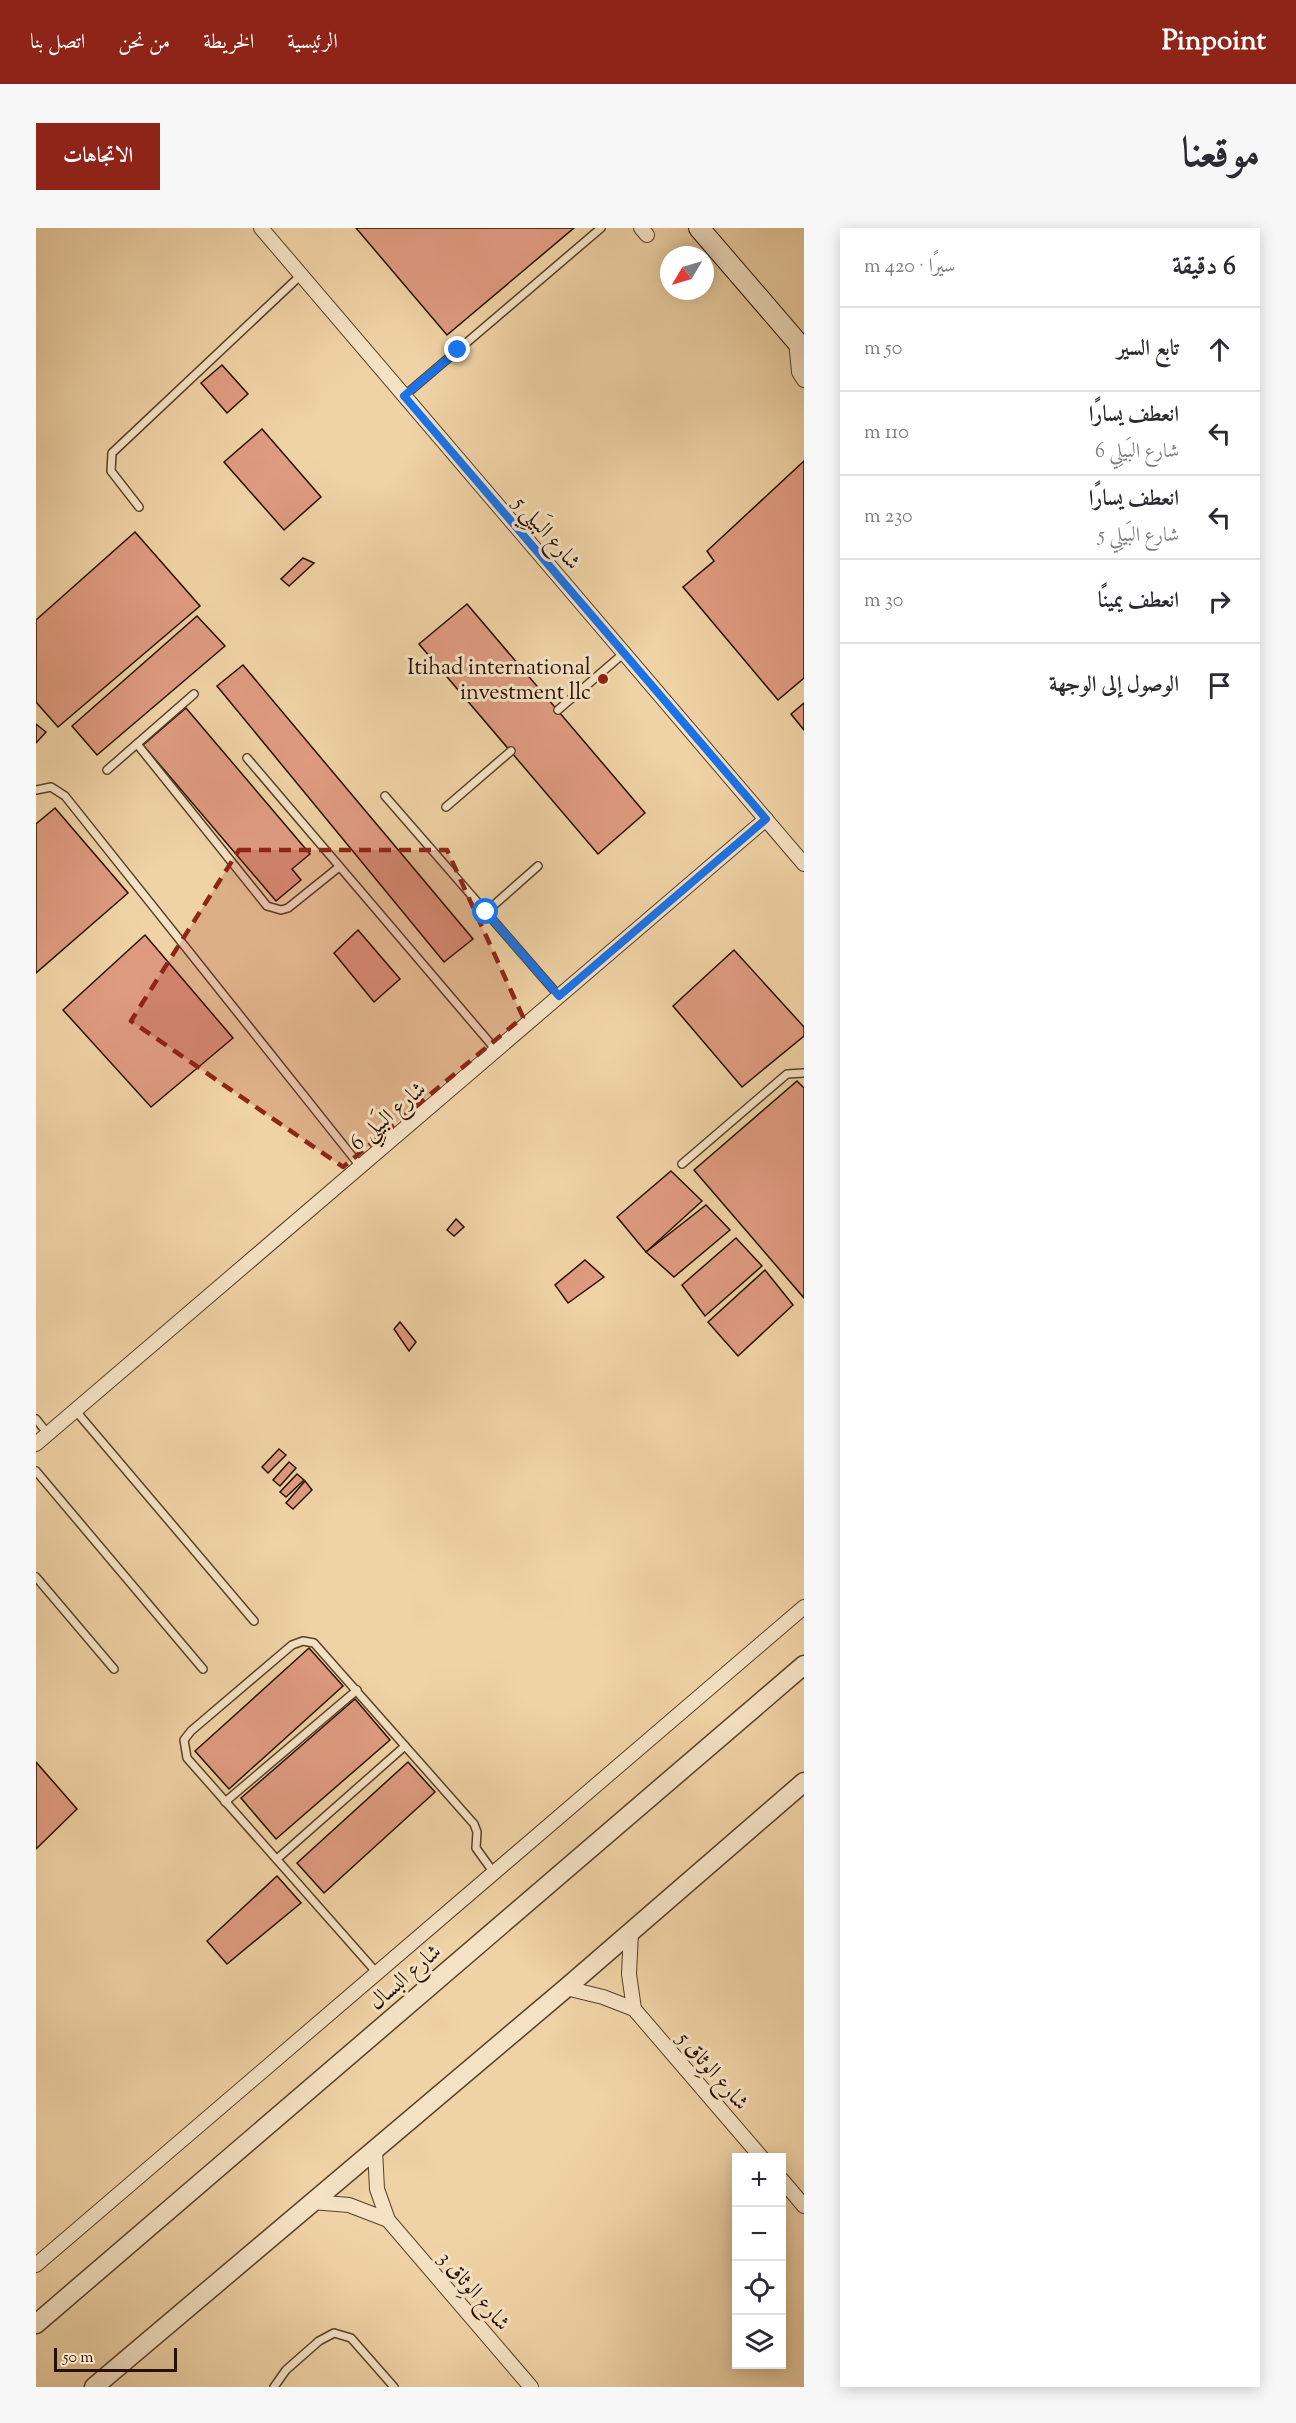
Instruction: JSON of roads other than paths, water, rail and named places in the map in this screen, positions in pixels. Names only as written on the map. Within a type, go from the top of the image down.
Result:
[{"type":"main road","points":[[699,228],[800,345]]},
{"type":"street","name":"شارع البَيلِي 5","points":[[261,228],[804,864]]},
{"type":"street","points":[[800,345],[799,372],[804,380]]},
{"type":"street","name":"شارع البَيلِي 6","points":[[36,1443],[766,819]]},
{"type":"street","points":[[36,2265],[804,1607]]},
{"type":"street","name":"شارع البسال","points":[[36,2324],[804,1665]]},
{"type":"street","points":[[94,2387],[800,1788]]},
{"type":"street","points":[[631,1932],[629,1974],[634,2009]]},
{"type":"street","name":"شارع الوِثاق 5","points":[[566,1988],[603,1996],[634,2009],[759,2153]]},
{"type":"street","name":"شارع الوِثاق 3","points":[[375,2150],[377,2189],[388,2220],[531,2387]]},
{"type":"street","points":[[786,2185],[804,2206]]},
{"type":"street","name":"شارع الوِثاق 3","points":[[312,2202],[349,2205],[388,2220]]},
{"type":"lane","points":[[404,396],[601,228]]},
{"type":"lane","points":[[139,507],[111,471],[112,453],[301,274]]},
{"type":"lane","points":[[558,710],[624,653]]},
{"type":"lane","points":[[107,770],[194,694]]},
{"type":"lane","points":[[137,744],[267,906],[281,910],[288,908],[339,867]]},
{"type":"lane","points":[[446,807],[511,751]]},
{"type":"lane","points":[[247,758],[496,1050]]},
{"type":"lane","points":[[36,790],[51,787],[65,795],[360,1166]]},
{"type":"lane","points":[[385,796],[559,996]]},
{"type":"lane","points":[[486,912],[538,866]]},
{"type":"lane","points":[[682,1164],[787,1074],[804,1073]]},
{"type":"lane","points":[[75,1410],[254,1622]]},
{"type":"lane","points":[[36,1419],[48,1434]]},
{"type":"lane","points":[[36,1471],[202,1669]]},
{"type":"lane","points":[[36,1578],[114,1669]]},
{"type":"lane","points":[[377,1973],[187,1758],[184,1740],[191,1731],[292,1645],[303,1641],[314,1643],[474,1824],[477,1832],[476,1848],[494,1873]]},
{"type":"lane","points":[[225,1802],[357,1690]]},
{"type":"lane","points":[[276,1859],[405,1746]]},
{"type":"lane","points":[[274,2387],[286,2370],[310,2348],[334,2333],[351,2338],[394,2387]]},
{"type":"place","name":"Itihad international investment llc","points":[[603,679]]}]
